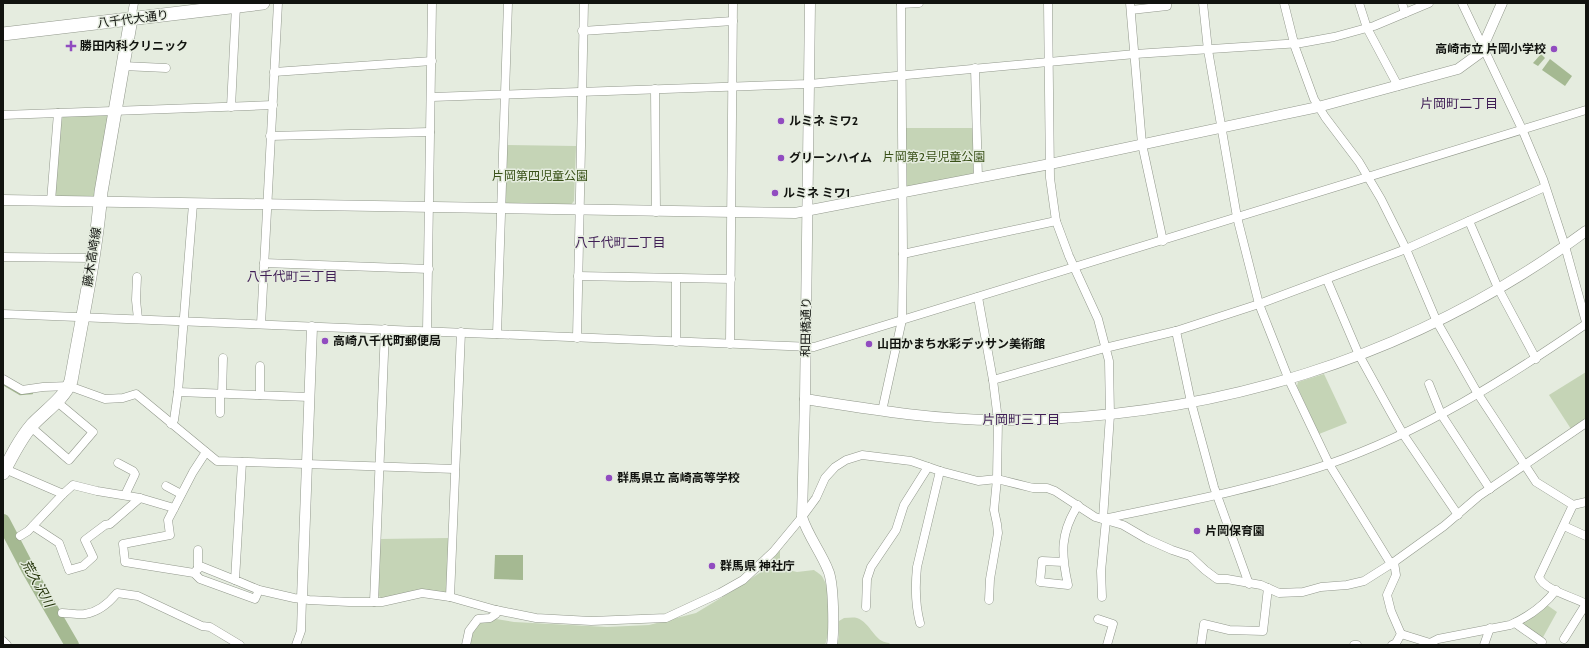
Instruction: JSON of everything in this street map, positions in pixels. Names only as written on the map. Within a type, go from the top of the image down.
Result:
[{"type":"main road","name":"八千代大通り","points":[[3,34],[131,19],[207,6],[236,6],[263,3]]},
{"type":"main road","name":"藤木高崎線","points":[[69,386],[92,258],[131,19]]},
{"type":"main road","points":[[4,471],[31,427],[69,386]]},
{"type":"street","points":[[131,19],[134,3]]},
{"type":"street","points":[[261,324],[278,3]]},
{"type":"street","points":[[427,331],[430,132],[432,97],[432,3]]},
{"type":"street","points":[[497,334],[508,3]]},
{"type":"street","points":[[577,338],[582,31],[584,3]]},
{"type":"street","points":[[730,344],[733,3]]},
{"type":"street","name":"和田橋通り","points":[[810,3],[806,348],[802,517],[804,525],[829,571],[834,627],[832,645]]},
{"type":"street","points":[[882,411],[902,320],[903,254],[901,4],[919,3]]},
{"type":"street","points":[[1048,3],[1050,164],[1056,221],[1074,268],[1098,319],[1109,361],[1110,415],[1101,571],[1102,597]]},
{"type":"street","points":[[1163,241],[1142,144],[1131,6],[1167,6],[1167,3]]},
{"type":"street","points":[[1203,3],[1208,50],[1237,217],[1259,304],[1289,380],[1329,464],[1393,563],[1396,575],[1387,595],[1391,611],[1401,634],[1430,644],[1438,639],[1515,623],[1547,602],[1556,590]]},
{"type":"street","points":[[1284,3],[1294,42],[1314,99],[1318,107],[1358,162],[1381,199],[1406,249],[1437,322],[1478,394],[1524,466],[1538,484],[1573,505],[1586,502]]},
{"type":"street","points":[[1359,3],[1367,28],[1398,86]]},
{"type":"street","points":[[1402,3],[1405,13]]},
{"type":"street","points":[[432,97],[809,84],[1135,54],[1208,50],[1294,42],[1301,43],[1334,37],[1367,28],[1429,3]]},
{"type":"street","points":[[1105,519],[1217,496],[1263,484],[1329,464],[1403,434],[1478,394],[1536,358],[1586,323],[1565,246],[1545,187],[1522,129],[1462,3]]},
{"type":"street","points":[[3,200],[656,212],[795,213],[902,194],[1318,107],[1458,69],[1480,54],[1502,3]]},
{"type":"street","points":[[232,107],[236,6]]},
{"type":"street","points":[[582,31],[733,21]]},
{"type":"street","points":[[274,72],[432,62]]},
{"type":"street","points":[[123,66],[166,68]]},
{"type":"street","points":[[975,68],[978,178]]},
{"type":"street","points":[[655,89],[656,212]]},
{"type":"street","points":[[3,116],[273,105]]},
{"type":"street","points":[[3,314],[461,332],[806,348],[814,347],[1586,110]]},
{"type":"street","points":[[51,201],[58,113]]},
{"type":"street","points":[[270,136],[430,132]]},
{"type":"street","points":[[993,380],[1105,348],[1176,331],[1259,304],[1327,280],[1406,249],[1545,187]]},
{"type":"street","points":[[172,424],[174,420],[178,392],[193,204]]},
{"type":"street","points":[[903,254],[1056,221]]},
{"type":"street","points":[[1469,221],[1498,288],[1536,358]]},
{"type":"street","points":[[805,399],[925,417],[998,420],[1110,415],[1191,402],[1241,392],[1289,380],[1359,355],[1437,322],[1498,288],[1586,231]]},
{"type":"street","points":[[3,256],[92,258]]},
{"type":"street","points":[[264,263],[429,269]]},
{"type":"street","points":[[578,276],[731,279]]},
{"type":"street","points":[[137,278],[136,300],[138,319]]},
{"type":"street","points":[[676,279],[676,342]]},
{"type":"street","points":[[1327,280],[1359,355],[1403,434],[1458,515]]},
{"type":"street","points":[[978,297],[993,380],[998,420],[997,479],[994,510],[998,524],[998,533],[990,580],[989,600]]},
{"type":"street","points":[[296,645],[301,632],[312,327]]},
{"type":"street","points":[[374,602],[385,329]]},
{"type":"street","points":[[1176,331],[1191,402],[1217,496],[1249,584]]},
{"type":"street","points":[[450,597],[454,469],[461,332]]},
{"type":"street","points":[[220,413],[223,358]]},
{"type":"street","points":[[260,366],[260,395]]},
{"type":"street","points":[[3,379],[22,390],[43,386],[69,386],[105,400],[123,398],[136,394],[217,461],[454,469]]},
{"type":"street","points":[[1429,384],[1441,414],[1490,489]]},
{"type":"street","points":[[178,392],[309,397]]},
{"type":"street","points":[[31,427],[69,460],[93,432],[56,401]]},
{"type":"street","points":[[196,571],[200,566],[259,590],[302,599],[374,602],[422,593],[450,597],[496,610],[536,618],[591,621],[666,618],[720,593],[743,580],[773,552],[802,517],[816,498],[825,478],[835,467],[846,460],[862,455],[911,461],[940,471],[978,481],[997,479],[1033,488],[1047,488],[1055,491],[1095,517],[1124,525],[1147,539],[1190,556],[1217,579],[1227,579],[1261,585],[1279,593],[1303,592],[1321,587],[1347,585],[1364,581],[1393,563],[1444,526],[1476,499],[1586,423]]},
{"type":"street","points":[[196,571],[125,562],[123,544],[170,535],[168,520],[192,472],[206,452]]},
{"type":"street","points":[[235,580],[242,462]]},
{"type":"street","points":[[118,463],[133,471],[135,474],[125,495]]},
{"type":"street","points":[[866,607],[867,579],[871,567],[896,530],[904,505],[928,467]]},
{"type":"street","points":[[4,471],[63,494]]},
{"type":"street","points":[[920,623],[916,609],[915,583],[917,566],[940,471]]},
{"type":"street","points":[[20,536],[33,526],[73,485],[97,491],[140,498],[174,508]]},
{"type":"street","points":[[166,486],[181,494]]},
{"type":"street","points":[[33,526],[59,543],[69,570],[76,569],[94,557],[85,540],[105,525],[110,524],[140,498]]},
{"type":"street","points":[[1063,562],[1065,531],[1069,518],[1078,505]]},
{"type":"street","points":[[1564,639],[1586,604],[1544,584],[1539,577],[1573,505]]},
{"type":"street","points":[[1564,526],[1586,536]]},
{"type":"street","points":[[198,550],[196,571],[200,579],[255,599],[259,590]]},
{"type":"street","points":[[1201,645],[1204,624],[1229,630],[1262,631],[1268,588]]},
{"type":"street","points":[[62,613],[83,614],[94,611],[109,602],[117,593],[138,596],[202,626],[210,627],[240,645]]},
{"type":"street","points":[[466,645],[469,631],[478,619],[490,618],[496,614],[496,610]]},
{"type":"street","points":[[1098,619],[1112,624],[1107,645]]},
{"type":"street","points":[[1515,623],[1542,642]]},
{"type":"street","points":[[1484,645],[1490,628]]},
{"type":"street","points":[[1392,645],[1396,643],[1401,634]]},
{"type":"street","points":[[3,641],[7,645]]},
{"type":"green space","points":[[107,115],[110,119],[97,193],[93,197],[58,197],[55,194],[61,120],[64,116]]},
{"type":"green space","name":"片岡第2号児童公園","points":[[901,128],[977,128],[978,178],[902,194]]},
{"type":"green space","name":"片岡第四児童公園","points":[[507,145],[576,146],[574,201],[570,206],[507,205],[505,202]]},
{"type":"green space","points":[[1586,372],[1586,419],[1571,429],[1549,395]]},
{"type":"green space","points":[[1324,374],[1347,423],[1319,434],[1297,386],[1298,382]]},
{"type":"green space","points":[[449,538],[447,591],[444,594],[382,599],[377,594],[379,539]]},
{"type":"green space","points":[[780,550],[780,568],[797,572],[814,570],[823,578],[828,593],[830,611],[825,645],[470,645],[473,632],[479,622],[496,619],[514,622],[607,627],[649,625],[696,613],[764,570]]},
{"type":"green space","points":[[1547,605],[1557,612],[1542,639],[1521,623],[1539,613]]},
{"type":"green space","points":[[844,618],[857,618],[862,620],[876,636],[891,645],[837,645],[839,637],[839,621]]},
{"type":"shaded area","points":[[1541,54],[1545,58],[1538,66],[1533,63]]},
{"type":"shaded area","points":[[1550,59],[1572,76],[1565,86],[1542,70]]},
{"type":"shaded area","points":[[495,555],[523,555],[523,580],[494,579]]},
{"type":"waterway","points":[[3,384],[20,394],[32,393]]},
{"type":"waterway","name":"荒久沢川","points":[[3,521],[28,569],[72,645]]},
{"type":"place","name":"勝田内科クリニック","points":[[71,46]]},
{"type":"place","name":"高崎市立 片岡小学校","points":[[1554,49]]},
{"type":"place","name":"ルミネ ミワ2","points":[[781,121]]},
{"type":"place","name":"グリーンハイム","points":[[781,158]]},
{"type":"place","name":"ルミネ ミワ1","points":[[775,193]]},
{"type":"place","name":"高崎八千代町郵便局","points":[[325,341]]},
{"type":"place","name":"山田かまち水彩デッサン美術館","points":[[869,344]]},
{"type":"place","name":"群馬県立 高崎高等学校","points":[[609,478]]},
{"type":"place","name":"片岡保育園","points":[[1197,531]]},
{"type":"place","name":"群馬県 神社庁","points":[[712,566]]},
{"type":"district","name":"片岡町二丁目","points":[[1459,103]]},
{"type":"district","name":"八千代町二丁目","points":[[620,242]]},
{"type":"district","name":"八千代町三丁目","points":[[292,276]]},
{"type":"district","name":"片岡町三丁目","points":[[1021,419]]}]
